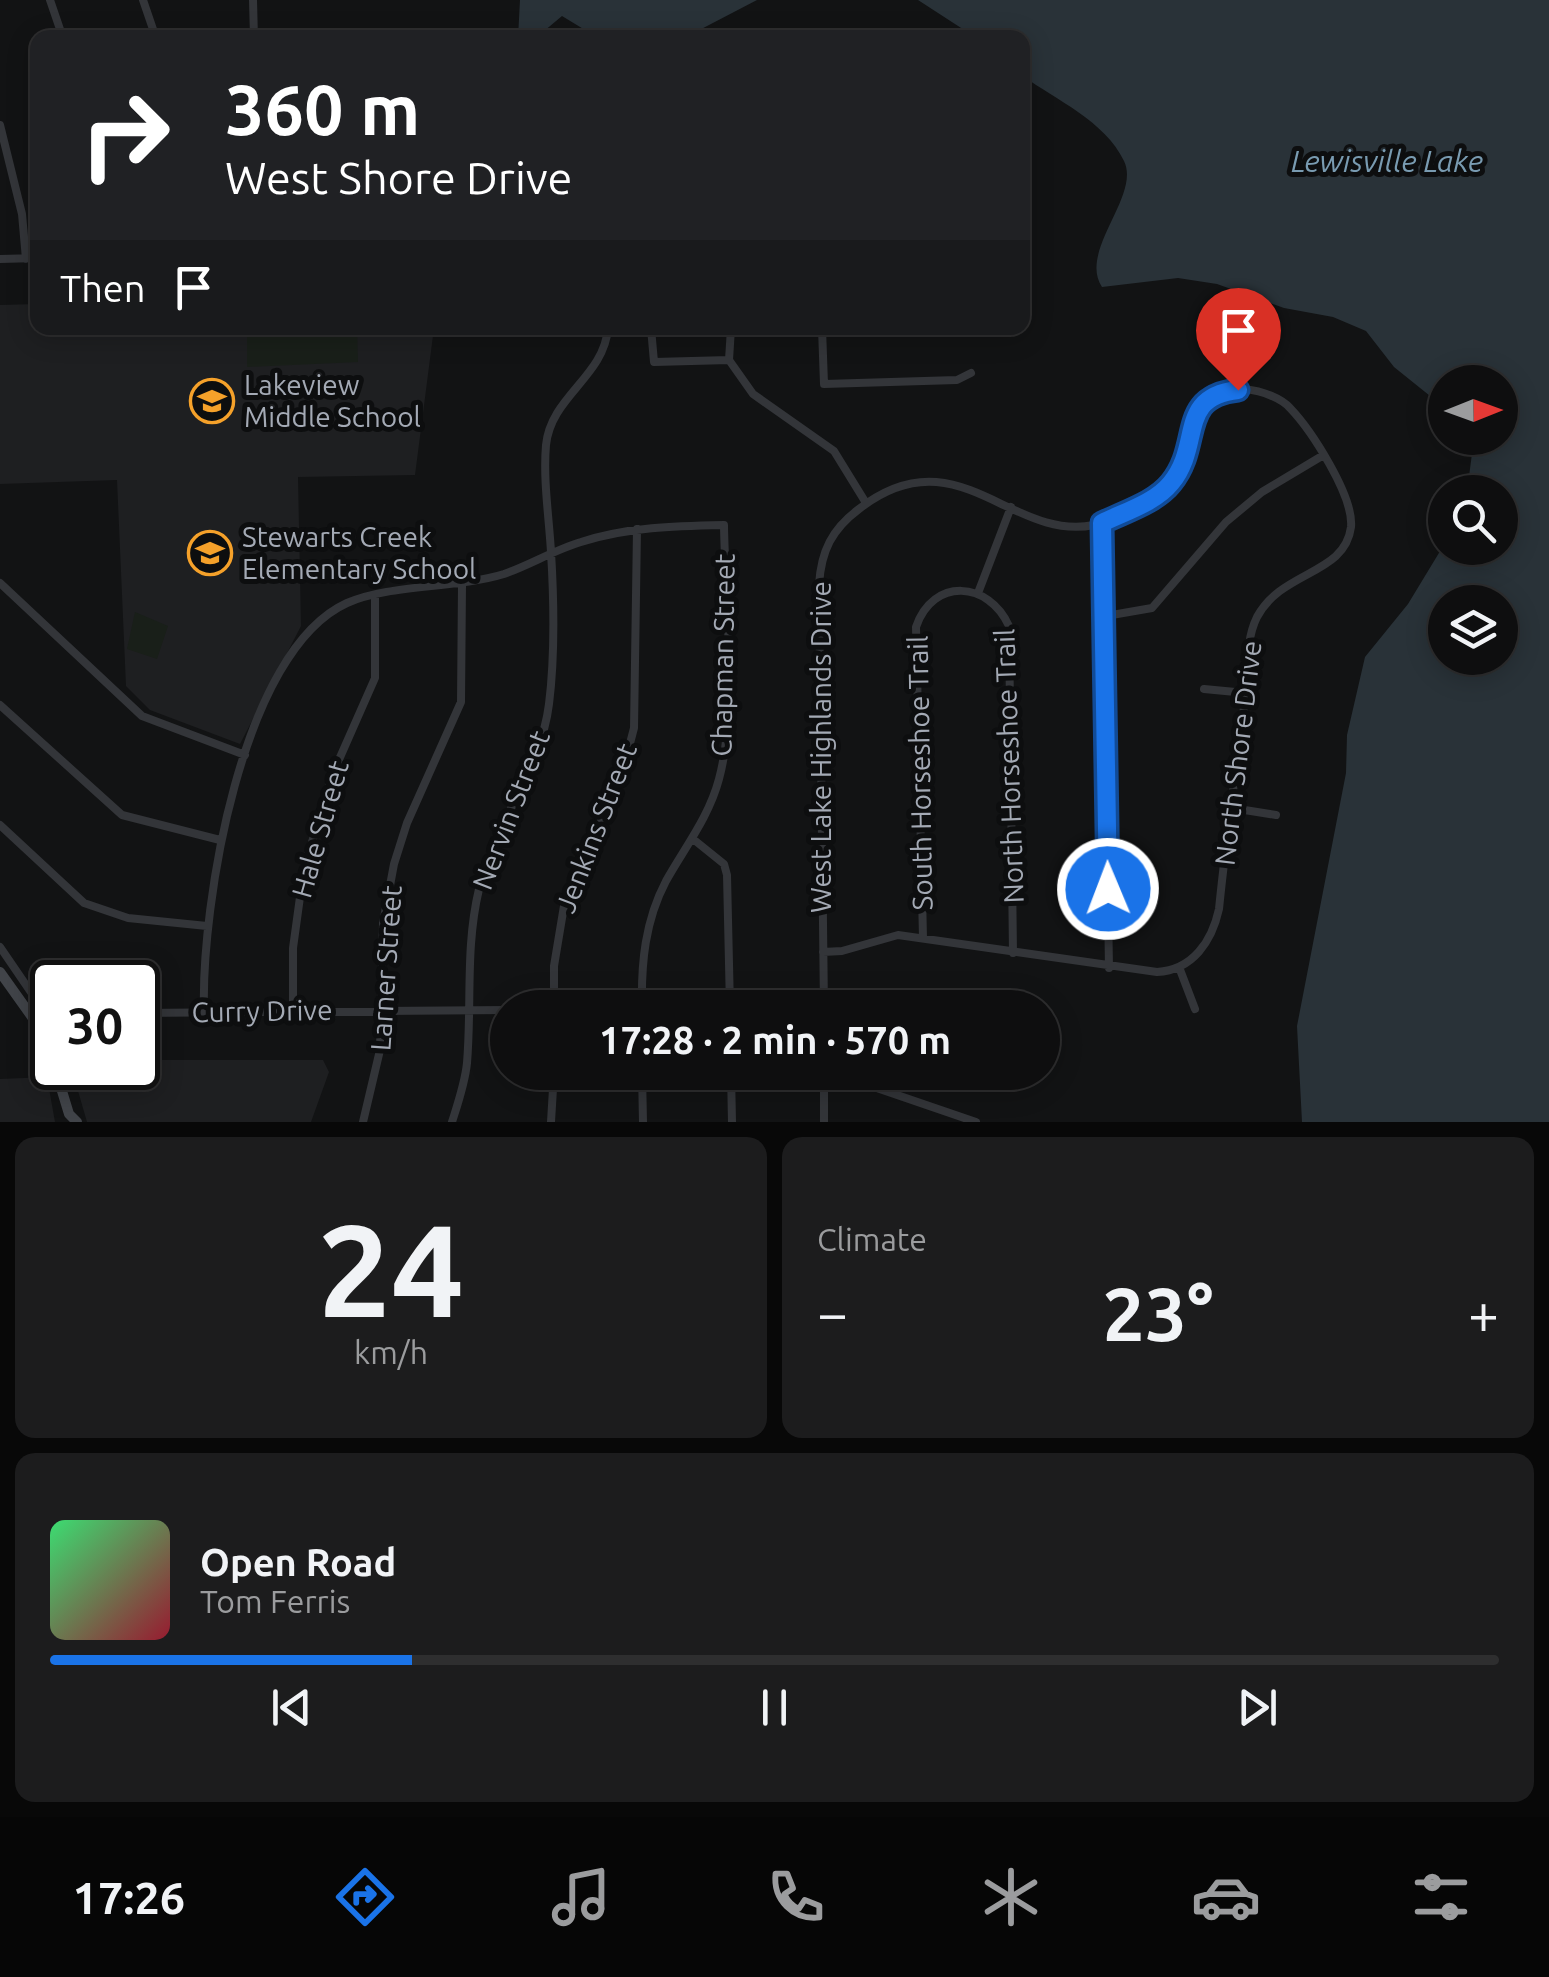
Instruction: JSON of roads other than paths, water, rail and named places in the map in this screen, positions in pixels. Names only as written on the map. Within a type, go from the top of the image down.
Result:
[{"type":"main road","points":[[0,972],[30,1016]]},
{"type":"main road","points":[[61,1090],[70,1120]]},
{"type":"street","points":[[50,0],[60,30]]},
{"type":"street","points":[[143,0],[153,30]]},
{"type":"street","points":[[253,0],[254,30]]},
{"type":"street","points":[[0,125],[22,214],[26,258]]},
{"type":"street","points":[[0,260],[30,258]]},
{"type":"street","name":"Nervin Street","points":[[452,1122],[467,1062],[468,937],[480,884],[494,838],[533,761],[547,716],[551,555],[546,447],[550,427],[563,402],[600,361],[606,335]]},
{"type":"street","points":[[652,335],[654,362],[729,360]]},
{"type":"street","points":[[731,335],[729,360],[752,394],[834,451],[866,503],[910,482],[924,481],[961,487],[1071,527],[1102,523],[1109,968]]},
{"type":"street","points":[[822,335],[824,384],[958,380],[971,373]]},
{"type":"street","name":"North Shore Drive","points":[[1102,523],[1171,483],[1185,459],[1200,407],[1210,394],[1238,390],[1276,396],[1293,412],[1351,509],[1346,544],[1330,562],[1290,581],[1257,618],[1215,927],[1200,952],[1179,967]]},
{"type":"street","points":[[1106,616],[1152,608],[1226,522],[1262,492],[1322,456]]},
{"type":"street","name":"West Lake Highlands Drive","points":[[824,990],[820,566],[836,528],[866,503]]},
{"type":"street","points":[[978,593],[1012,507]]},
{"type":"street","name":"Chapman Street","points":[[636,529],[724,525],[725,750],[716,790],[694,840],[665,883],[649,922],[642,990]]},
{"type":"street","points":[[204,1011],[206,926],[220,840],[245,755],[300,640],[334,611],[375,595],[462,585],[576,543],[636,529]]},
{"type":"street","name":"Jenkins Street","points":[[554,990],[565,900],[622,774],[634,728],[638,689],[636,529]]},
{"type":"street","points":[[0,583],[142,716],[245,755]]},
{"type":"street","name":"Larner Street","points":[[363,1122],[380,1050],[383,923],[397,854],[461,702],[462,585]]},
{"type":"street","name":"South Horseshoe Trail","points":[[923,938],[916,627],[928,605],[942,596],[978,593]]},
{"type":"street","name":"North Horseshoe Trail","points":[[978,593],[993,600],[1009,626],[1014,953]]},
{"type":"street","name":"Hale Street","points":[[292,1010],[293,948],[304,868],[334,770],[375,678],[375,595]]},
{"type":"street","points":[[1204,689],[1246,694]]},
{"type":"street","points":[[0,706],[122,815],[220,840]]},
{"type":"street","points":[[1232,808],[1276,815]]},
{"type":"street","points":[[0,825],[84,902],[128,918],[206,926]]},
{"type":"street","points":[[694,840],[724,864],[728,874],[730,990]]},
{"type":"street","points":[[823,952],[842,952],[889,936],[1109,968],[1165,972],[1179,967],[1195,1009]]},
{"type":"street","points":[[0,947],[30,991]]},
{"type":"street","name":"Curry Drive","points":[[160,1012],[490,1010]]},
{"type":"street","points":[[551,1122],[553,1090]]},
{"type":"street","points":[[642,1090],[643,1122]]},
{"type":"street","points":[[731,1090],[732,1122]]},
{"type":"street","points":[[824,1122],[826,1090]]},
{"type":"street","points":[[883,1090],[976,1122]]},
{"type":"street","points":[[941,1122],[946,1110]]},
{"type":"water","points":[[520,0],[757,0],[699,30],[585,30],[562,16],[545,30],[518,30]]},
{"type":"water","name":"Lewisville Lake","points":[[918,0],[1549,0],[1549,1122],[1302,1122],[1297,1026],[1346,773],[1347,735],[1365,657],[1408,604],[1432,565],[1518,565],[1518,475],[1469,475],[1472,455],[1518,455],[1518,365],[1428,365],[1428,394],[1394,367],[1366,331],[1333,317],[1284,308],[1217,284],[1178,278],[1102,287],[1097,273],[1098,257],[1127,175],[1116,147],[1092,123],[1030,80],[1030,30],[964,30]]},
{"type":"place","name":"Lakeview Middle School","points":[[212,401]]},
{"type":"place","name":"Stewarts Creek Elementary School","points":[[210,553]]}]
